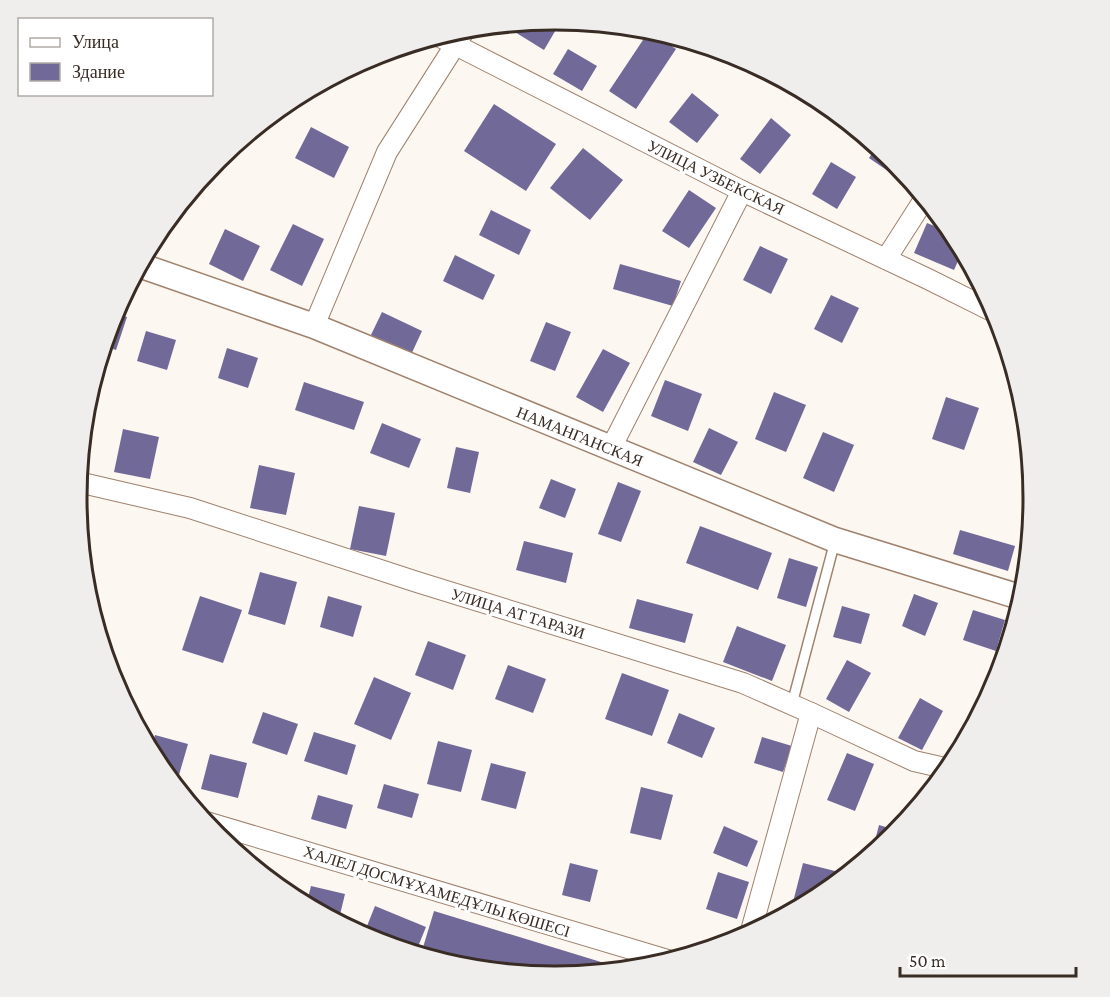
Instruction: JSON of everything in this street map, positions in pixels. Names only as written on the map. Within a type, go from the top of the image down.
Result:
[{"type":"street","name":"УЛИЦА УЗБЕКСКАЯ","points":[[450,42],[742,191],[982,306]]},
{"type":"street","points":[[314,326],[387,152],[444,44]]},
{"type":"street","points":[[611,448],[742,191]]},
{"type":"street","points":[[886,259],[920,205]]},
{"type":"street","name":"НАМАНГАНСКАЯ","points":[[147,268],[314,326],[835,540],[1013,595]]},
{"type":"street","name":"УЛИЦА АТ ТАРАЗИ","points":[[87,484],[190,508],[417,582],[743,682],[914,761],[939,767]]},
{"type":"street","points":[[754,922],[811,713]]},
{"type":"street","name":"ХАЛЕЛ ДОСМҰХАМЕДҰЛЫ КӨШЕСІ","points":[[221,826],[653,956]]},
{"type":"lane","points":[[792,704],[835,540]]},
{"type":"building","points":[[556,30],[544,50],[515,32]]},
{"type":"building","points":[[644,39],[669,44],[676,49],[636,109],[609,91]]},
{"type":"building","points":[[568,49],[597,66],[582,91],[553,74]]},
{"type":"building","points":[[692,93],[719,115],[697,143],[669,122]]},
{"type":"building","points":[[494,104],[556,144],[526,191],[464,151]]},
{"type":"building","points":[[771,118],[791,135],[760,174],[740,159]]},
{"type":"building","points":[[311,127],[349,147],[334,178],[295,158]]},
{"type":"building","points":[[583,148],[623,180],[590,220],[550,188]]},
{"type":"building","points":[[872,154],[893,174],[869,158]]},
{"type":"building","points":[[831,162],[856,177],[837,209],[812,194]]},
{"type":"building","points":[[689,190],[716,208],[689,248],[662,231]]},
{"type":"building","points":[[491,210],[531,230],[519,255],[479,235]]},
{"type":"building","points":[[927,223],[937,227],[959,260],[954,270],[914,253]]},
{"type":"building","points":[[293,224],[324,239],[302,286],[270,270]]},
{"type":"building","points":[[225,229],[260,246],[243,281],[209,264]]},
{"type":"building","points":[[760,246],[788,259],[771,294],[743,280]]},
{"type":"building","points":[[455,255],[495,275],[483,300],[443,281]]},
{"type":"building","points":[[620,264],[681,281],[673,306],[613,289]]},
{"type":"building","points":[[831,295],[859,308],[842,343],[814,329]]},
{"type":"building","points":[[382,312],[422,331],[410,357],[370,337]]},
{"type":"building","points":[[123,316],[127,317],[116,350],[111,348]]},
{"type":"building","points":[[546,322],[571,332],[555,371],[530,361]]},
{"type":"building","points":[[146,331],[176,340],[167,370],[137,361]]},
{"type":"building","points":[[227,348],[258,358],[248,388],[218,378]]},
{"type":"building","points":[[603,349],[630,363],[603,412],[576,397]]},
{"type":"building","points":[[665,380],[702,394],[688,431],[651,416]]},
{"type":"building","points":[[304,382],[364,402],[354,430],[295,410]]},
{"type":"building","points":[[774,392],[806,405],[786,452],[755,439]]},
{"type":"building","points":[[946,397],[979,408],[964,450],[932,439]]},
{"type":"building","points":[[382,423],[421,439],[409,468],[370,453]]},
{"type":"building","points":[[709,428],[738,442],[721,475],[693,462]]},
{"type":"building","points":[[123,429],[159,437],[150,479],[114,472]]},
{"type":"building","points":[[823,432],[854,445],[834,492],[803,478]]},
{"type":"building","points":[[456,447],[479,452],[470,493],[447,488]]},
{"type":"building","points":[[259,465],[295,473],[286,515],[250,508]]},
{"type":"building","points":[[551,479],[576,489],[565,518],[539,508]]},
{"type":"building","points":[[618,482],[641,491],[621,542],[598,534]]},
{"type":"building","points":[[359,506],[395,513],[386,556],[350,549]]},
{"type":"building","points":[[700,526],[772,553],[758,590],[686,563]]},
{"type":"building","points":[[960,530],[1015,546],[1008,571],[953,554]]},
{"type":"building","points":[[524,541],[573,553],[566,583],[516,570]]},
{"type":"building","points":[[789,558],[818,567],[806,607],[777,598]]},
{"type":"building","points":[[260,572],[297,582],[285,625],[248,614]]},
{"type":"building","points":[[914,594],[938,603],[925,636],[902,626]]},
{"type":"building","points":[[200,596],[242,610],[223,663],[182,650]]},
{"type":"building","points":[[328,596],[362,606],[353,637],[320,627]]},
{"type":"building","points":[[637,599],[693,614],[685,643],[629,628]]},
{"type":"building","points":[[842,606],[870,614],[861,644],[833,637]]},
{"type":"building","points":[[973,610],[1005,620],[996,651],[963,640]]},
{"type":"building","points":[[737,626],[786,645],[772,681],[723,662]]},
{"type":"building","points":[[428,641],[466,655],[453,690],[415,675]]},
{"type":"building","points":[[847,660],[871,673],[849,712],[826,699]]},
{"type":"building","points":[[508,665],[546,679],[533,713],[495,699]]},
{"type":"building","points":[[622,673],[669,690],[652,736],[605,719]]},
{"type":"building","points":[[374,677],[411,693],[391,740],[354,724]]},
{"type":"building","points":[[920,698],[943,711],[922,750],[898,738]]},
{"type":"building","points":[[263,712],[298,724],[287,755],[252,743]]},
{"type":"building","points":[[679,713],[715,728],[702,758],[667,743]]},
{"type":"building","points":[[314,732],[356,745],[347,775],[304,761]]},
{"type":"building","points":[[155,735],[188,744],[179,775],[176,774],[153,740]]},
{"type":"building","points":[[762,737],[792,746],[783,772],[754,763]]},
{"type":"building","points":[[438,741],[472,750],[461,792],[427,784]]},
{"type":"building","points":[[847,753],[874,764],[855,811],[827,800]]},
{"type":"building","points":[[210,754],[247,763],[238,798],[201,789]]},
{"type":"building","points":[[491,763],[526,772],[516,809],[481,800]]},
{"type":"building","points":[[384,784],[419,794],[412,818],[377,808]]},
{"type":"building","points":[[641,787],[673,795],[661,840],[630,833]]},
{"type":"building","points":[[318,795],[353,805],[346,829],[311,819]]},
{"type":"building","points":[[879,825],[888,828],[886,830],[875,840]]},
{"type":"building","points":[[724,826],[758,841],[747,867],[713,853]]},
{"type":"building","points":[[570,863],[598,870],[590,902],[562,895]]},
{"type":"building","points":[[803,863],[838,872],[815,888],[793,901]]},
{"type":"building","points":[[718,872],[749,882],[737,919],[706,909]]},
{"type":"building","points":[[311,886],[345,894],[340,915],[308,896]]},
{"type":"building","points":[[375,906],[426,927],[418,946],[367,927]]},
{"type":"building","points":[[434,911],[607,964],[524,966],[464,958],[423,948]]}]
